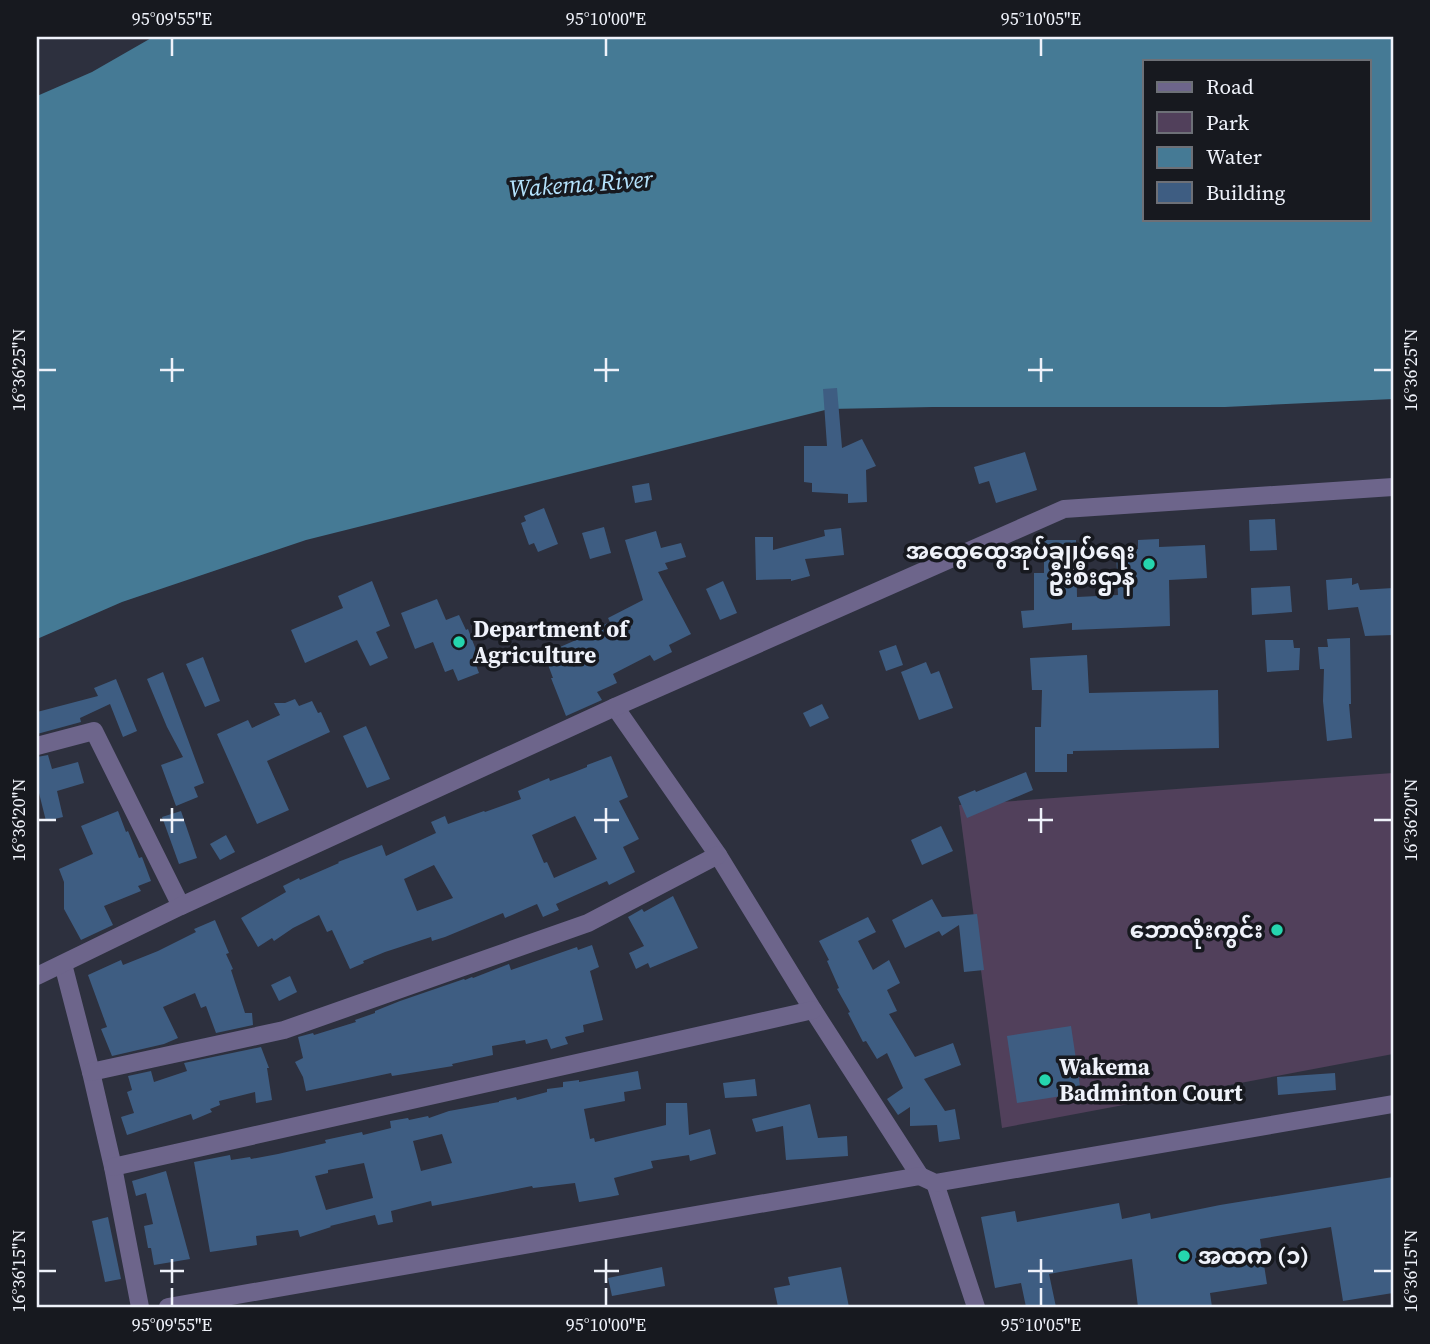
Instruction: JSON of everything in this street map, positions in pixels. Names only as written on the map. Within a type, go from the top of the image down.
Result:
[{"type":"street","points":[[37,976],[181,906],[615,707],[1064,509],[1393,486]]},
{"type":"street","points":[[615,707],[718,855],[813,1010],[927,1180],[976,1307]]},
{"type":"street","points":[[37,746],[94,731],[181,906]]},
{"type":"street","points":[[91,1072],[284,1030],[588,923],[718,855]]},
{"type":"street","points":[[63,964],[113,1167],[140,1307]]},
{"type":"street","points":[[113,1167],[813,1010]]},
{"type":"street","points":[[168,1307],[1393,1104]]},
{"type":"green space","points":[[1393,773],[1393,1054],[1002,1128],[959,805]]},
{"type":"water","name":"Wakema River","points":[[153,37],[1393,37],[1393,399],[1225,407],[829,409],[306,540],[122,602],[37,639],[37,96],[92,72]]},
{"type":"building","points":[[837,388],[842,448],[862,439],[876,466],[866,470],[867,502],[848,503],[848,494],[812,492],[812,483],[804,482],[804,446],[827,446],[823,389]]},
{"type":"building","points":[[1025,452],[1037,490],[996,503],[989,481],[979,484],[974,467]]},
{"type":"building","points":[[649,483],[652,500],[635,503],[632,486]]},
{"type":"building","points":[[544,508],[558,544],[538,552],[534,543],[529,545],[521,523],[526,521],[524,516]]},
{"type":"building","points":[[1275,519],[1277,550],[1250,551],[1249,520]]},
{"type":"building","points":[[604,527],[611,553],[590,559],[582,533]]},
{"type":"building","points":[[841,528],[844,555],[805,559],[810,576],[791,581],[756,580],[755,537],[773,537],[773,550],[825,536],[824,530]]},
{"type":"building","points":[[656,531],[661,548],[681,543],[686,557],[665,563],[668,569],[658,572],[691,634],[669,645],[672,652],[654,661],[650,655],[613,674],[617,683],[597,692],[602,700],[566,716],[544,654],[610,622],[608,618],[643,600],[625,540]]},
{"type":"building","points":[[1159,539],[1159,547],[1205,545],[1207,578],[1169,580],[1170,626],[1072,630],[1072,623],[1023,628],[1021,611],[1034,610],[1034,573],[1044,573],[1044,540],[1076,540],[1077,597],[1118,595],[1116,550],[1138,549],[1138,540]]},
{"type":"building","points":[[1352,578],[1352,585],[1358,583],[1360,590],[1393,588],[1393,635],[1365,636],[1358,607],[1328,610],[1326,580]]},
{"type":"building","points":[[372,581],[390,626],[376,632],[388,658],[370,666],[357,640],[305,663],[291,630],[343,608],[338,596]]},
{"type":"building","points":[[723,581],[737,613],[720,620],[706,589]]},
{"type":"building","points":[[1290,586],[1292,612],[1252,615],[1251,588]]},
{"type":"building","points":[[437,599],[446,620],[459,615],[466,630],[468,629],[479,658],[474,660],[479,673],[458,681],[453,669],[445,672],[433,642],[415,649],[401,613]]},
{"type":"building","points":[[1350,638],[1349,704],[1352,738],[1327,741],[1323,701],[1324,669],[1320,669],[1318,647],[1328,647],[1327,639]]},
{"type":"building","points":[[1265,640],[1293,640],[1294,648],[1300,648],[1299,670],[1267,672]]},
{"type":"building","points":[[896,645],[903,665],[886,671],[879,651]]},
{"type":"building","points":[[1087,655],[1089,693],[1218,690],[1219,748],[1073,751],[1073,754],[1067,754],[1067,772],[1035,772],[1035,727],[1041,727],[1042,690],[1032,690],[1030,658]]},
{"type":"building","points":[[203,657],[220,701],[205,707],[186,664]]},
{"type":"building","points":[[926,662],[931,674],[939,671],[953,708],[919,720],[901,672]]},
{"type":"building","points":[[163,672],[204,783],[194,787],[198,797],[176,806],[161,765],[183,757],[147,679]]},
{"type":"building","points":[[116,679],[137,731],[123,737],[110,704],[80,718],[81,722],[37,734],[37,712],[98,696],[94,688]]},
{"type":"building","points":[[295,699],[299,706],[312,701],[318,713],[321,712],[330,732],[267,761],[289,810],[257,824],[217,734],[248,720],[252,728],[280,715],[274,703]]},
{"type":"building","points":[[822,704],[829,718],[810,727],[803,713]]},
{"type":"building","points":[[366,726],[390,779],[367,788],[343,736]]},
{"type":"building","points":[[48,755],[52,769],[78,762],[84,783],[57,791],[63,817],[46,821],[37,785],[37,757]]},
{"type":"building","points":[[611,756],[628,797],[619,801],[639,839],[623,847],[635,872],[609,885],[607,881],[556,904],[559,910],[543,917],[537,904],[505,918],[503,913],[445,937],[432,941],[431,937],[385,952],[350,969],[332,930],[327,932],[319,915],[274,941],[272,938],[258,947],[241,918],[286,892],[283,886],[299,878],[300,880],[382,845],[386,856],[436,833],[431,822],[445,816],[448,824],[521,799],[518,791],[549,778],[550,781],[572,773]],"holes":[[[575,816],[597,859],[554,878],[532,835]],[[434,865],[453,898],[417,911],[404,879]]]},
{"type":"building","points":[[1026,772],[1033,790],[967,818],[958,797]]},
{"type":"building","points":[[118,811],[151,881],[138,886],[141,891],[104,906],[113,925],[81,940],[64,909],[64,882],[59,869],[93,854],[81,826]]},
{"type":"building","points":[[181,811],[197,858],[179,864],[162,817]]},
{"type":"building","points":[[941,826],[953,851],[922,865],[911,840]]},
{"type":"building","points":[[226,835],[235,852],[220,860],[210,844]]},
{"type":"building","points":[[673,896],[698,948],[650,968],[648,963],[636,969],[629,953],[644,946],[628,917],[642,909],[644,912]]},
{"type":"building","points":[[932,899],[942,917],[977,914],[984,970],[964,972],[959,925],[942,936],[939,931],[905,948],[892,920]]},
{"type":"building","points":[[868,917],[876,932],[858,941],[873,970],[889,960],[900,983],[887,990],[897,1011],[889,1014],[915,1057],[953,1043],[961,1065],[924,1079],[945,1111],[955,1109],[960,1139],[939,1142],[937,1125],[910,1126],[910,1107],[898,1115],[887,1099],[903,1088],[887,1053],[877,1059],[866,1041],[863,1042],[837,989],[839,988],[827,961],[829,960],[819,941]]},
{"type":"building","points":[[215,920],[229,953],[226,954],[245,1013],[252,1013],[253,1025],[216,1033],[206,1006],[201,1008],[195,993],[163,1007],[178,1038],[164,1044],[112,1056],[101,1029],[107,1027],[88,975],[121,960],[123,965],[158,951],[196,932],[194,929]]},
{"type":"building","points":[[592,945],[599,967],[590,971],[603,1020],[583,1025],[584,1032],[565,1037],[568,1044],[551,1049],[547,1039],[526,1044],[525,1040],[492,1046],[493,1055],[452,1064],[453,1066],[392,1076],[391,1073],[306,1091],[303,1077],[295,1062],[303,1058],[298,1037],[356,1022],[355,1020],[400,1001],[509,964],[511,970],[577,947],[578,950]]},
{"type":"building","points":[[290,976],[297,992],[279,1001],[271,985]]},
{"type":"building","points":[[1071,1026],[1081,1093],[1017,1103],[1007,1036]]},
{"type":"building","points":[[261,1047],[269,1068],[272,1100],[256,1103],[255,1092],[219,1101],[220,1105],[210,1109],[212,1112],[193,1120],[191,1114],[127,1135],[121,1117],[134,1113],[127,1092],[132,1090],[128,1076],[151,1071],[154,1082],[187,1071],[184,1063]]},
{"type":"building","points":[[638,1071],[641,1089],[624,1092],[625,1101],[584,1109],[590,1139],[594,1138],[595,1142],[666,1125],[666,1103],[687,1103],[689,1135],[710,1129],[716,1154],[690,1161],[689,1155],[651,1161],[653,1168],[614,1178],[619,1195],[609,1197],[579,1202],[575,1183],[532,1186],[432,1206],[431,1201],[391,1211],[393,1222],[378,1225],[375,1215],[330,1226],[300,1237],[298,1230],[256,1236],[257,1245],[210,1252],[194,1162],[230,1155],[231,1160],[278,1154],[326,1143],[325,1140],[391,1128],[390,1121],[429,1118],[449,1111],[516,1097],[517,1100],[547,1092],[547,1089],[563,1087],[563,1082],[579,1082]],"holes":[[[442,1134],[452,1163],[421,1171],[413,1141]],[[364,1163],[373,1198],[326,1210],[315,1176],[328,1173],[328,1170]]]},
{"type":"building","points":[[1335,1073],[1336,1090],[1278,1095],[1277,1077]]},
{"type":"building","points":[[755,1079],[757,1096],[725,1098],[723,1083]]},
{"type":"building","points":[[810,1104],[818,1138],[847,1136],[848,1156],[786,1160],[783,1126],[756,1132],[752,1119]]},
{"type":"building","points":[[166,1171],[190,1259],[154,1265],[144,1226],[153,1224],[146,1193],[136,1196],[132,1181]]},
{"type":"building","points":[[1393,1177],[1393,1293],[1343,1301],[1331,1227],[1260,1239],[1267,1284],[1210,1293],[1212,1307],[1138,1307],[1132,1259],[1049,1274],[1056,1307],[1026,1307],[1021,1283],[995,1288],[981,1217],[1015,1211],[1017,1222],[1119,1203],[1122,1219],[1150,1213],[1151,1219]]},
{"type":"building","points":[[108,1217],[121,1279],[105,1282],[92,1221]]},
{"type":"building","points":[[662,1267],[665,1286],[612,1296],[608,1278]]},
{"type":"building","points":[[841,1267],[849,1307],[778,1307],[774,1288],[790,1285],[788,1277]]},
{"type":"place","name":"အထွေထွေအုပ်ချုပ်ရေး ဦးစီးဌာန","points":[[1149,564]]},
{"type":"place","name":"Department of Agriculture","points":[[459,642]]},
{"type":"place","name":"ဘောလုံးကွင်း","points":[[1277,930]]},
{"type":"place","name":"Wakema Badminton Court","points":[[1045,1080]]},
{"type":"place","name":"အထက (၁)","points":[[1184,1256]]}]
